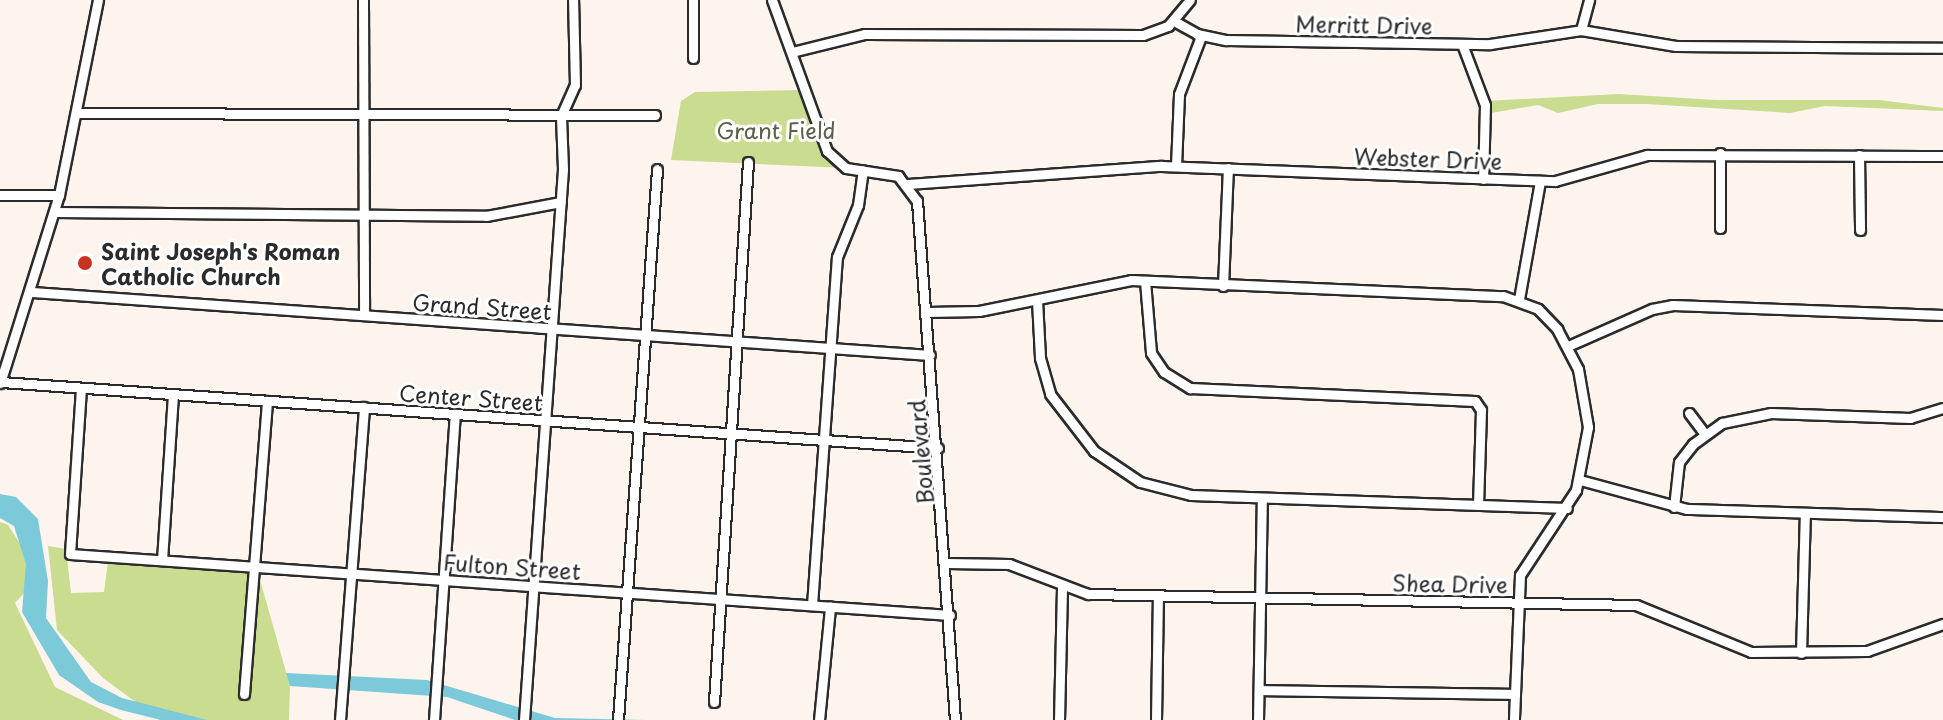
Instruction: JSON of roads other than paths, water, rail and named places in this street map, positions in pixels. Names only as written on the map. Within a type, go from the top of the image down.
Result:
[{"type":"street","points":[[0,383],[32,292],[55,212],[78,113],[98,0]]},
{"type":"street","points":[[363,0],[364,315]]},
{"type":"street","points":[[524,720],[561,202],[561,116],[575,85],[573,0]]},
{"type":"street","points":[[693,0],[693,58]]},
{"type":"street","points":[[772,0],[827,151],[840,165],[890,173],[908,184]]},
{"type":"street","points":[[792,52],[865,34],[1143,35],[1174,21],[1190,0]]},
{"type":"street","points":[[1581,30],[1589,0]]},
{"type":"street","name":"Merritt Drive","points":[[1174,21],[1201,36],[1462,44],[1517,42],[1581,30],[1662,46],[1943,48]]},
{"type":"street","points":[[1176,166],[1179,94],[1201,36]]},
{"type":"street","points":[[1462,44],[1485,105],[1483,179]]},
{"type":"street","points":[[78,113],[655,115]]},
{"type":"street","points":[[1720,153],[1720,228]]},
{"type":"street","name":"Webster Drive","points":[[908,184],[1176,166],[1540,181],[1570,179],[1639,156],[1720,153],[1943,156]]},
{"type":"street","points":[[1859,155],[1860,230]]},
{"type":"street","points":[[714,702],[748,162]]},
{"type":"street","points":[[1223,286],[1228,168]]},
{"type":"street","points":[[618,716],[657,169]]},
{"type":"street","points":[[812,605],[837,257],[858,205],[863,170]]},
{"type":"street","points":[[1519,299],[1540,181]]},
{"type":"street","name":"Boulevard","points":[[908,184],[917,201],[927,312],[947,563],[955,720]]},
{"type":"street","points":[[0,195],[59,195]]},
{"type":"street","points":[[55,212],[496,216],[561,202]]},
{"type":"street","points":[[1145,281],[1151,353],[1164,372],[1190,388],[1475,401],[1481,410],[1478,505]]},
{"type":"street","points":[[927,312],[979,311],[1037,300],[1095,283],[1145,281],[1519,299],[1548,318],[1568,346],[1587,407],[1587,448],[1580,480],[1567,508],[1525,563],[1517,602],[1514,720]]},
{"type":"street","name":"Grand Street","points":[[32,292],[930,355]]},
{"type":"street","points":[[1037,300],[1045,383],[1056,406],[1094,451],[1123,473],[1156,488],[1262,498],[1567,508]]},
{"type":"street","points":[[1568,346],[1673,305],[1943,315]]},
{"type":"street","name":"Center Street","points":[[0,383],[938,448]]},
{"type":"street","name":"Fulton Street","points":[[81,388],[70,554],[950,615]]},
{"type":"street","points":[[162,560],[173,394]]},
{"type":"street","points":[[244,694],[267,401]]},
{"type":"street","points":[[340,720],[364,407]]},
{"type":"street","points":[[1674,507],[1679,462],[1705,434],[1755,414],[1910,418],[1943,408]]},
{"type":"street","points":[[1689,413],[1705,434]]},
{"type":"street","points":[[434,720],[455,414]]},
{"type":"street","points":[[1580,480],[1674,507],[1943,517]]},
{"type":"street","points":[[1258,720],[1262,498]]},
{"type":"street","points":[[1801,653],[1805,514]]},
{"type":"street","name":"Shea Drive","points":[[947,563],[1009,564],[1062,588],[1158,595],[1636,605],[1663,612],[1735,649],[1801,653],[1867,651],[1943,624]]},
{"type":"street","points":[[1059,720],[1062,588]]},
{"type":"street","points":[[1156,720],[1158,595]]},
{"type":"street","points":[[819,720],[830,607]]},
{"type":"street","points":[[1259,690],[1515,694]]},
{"type":"water","points":[[0,494],[16,497],[38,519],[48,581],[46,618],[91,682],[122,698],[207,720],[161,720],[121,710],[98,702],[59,675],[22,612],[26,564],[14,526],[0,518]]},
{"type":"water","points":[[286,673],[427,680],[555,718],[646,720],[515,720],[447,697],[290,686]]},
{"type":"place","name":"Saint Joseph's Roman Catholic Church","points":[[85,263]]},
{"type":"park label","name":"Grant Field","points":[[776,130]]}]
